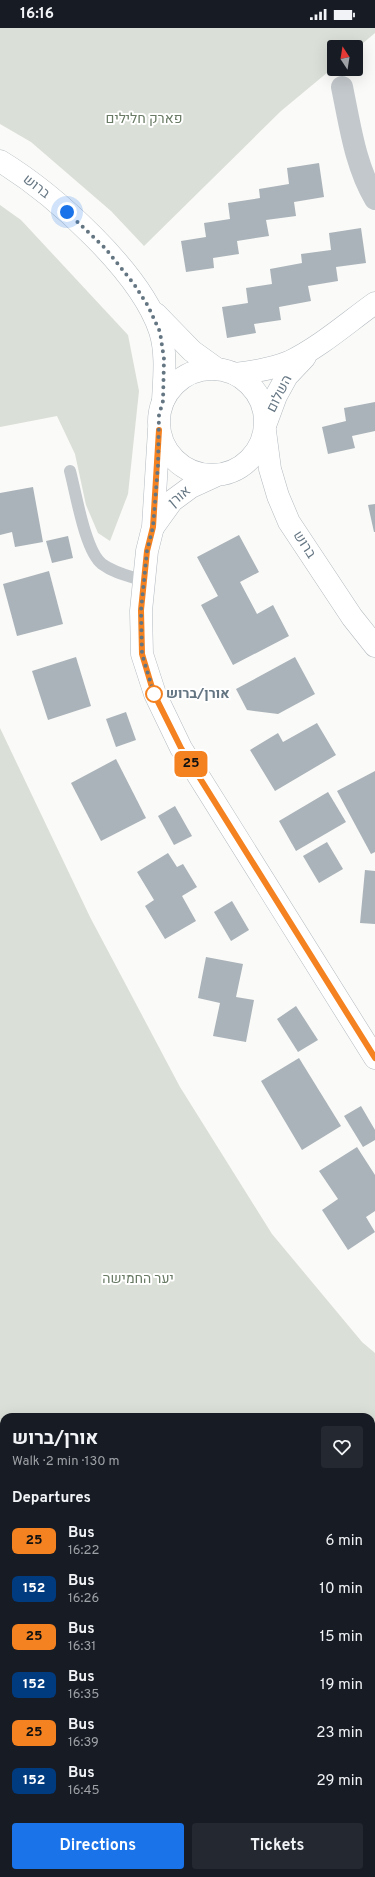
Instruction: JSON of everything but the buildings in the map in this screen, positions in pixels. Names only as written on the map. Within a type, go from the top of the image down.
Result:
[{"type":"street","points":[[342,87],[357,158],[367,185],[375,199]]},
{"type":"street","name":"ברוש","points":[[0,161],[48,195],[76,220],[105,248],[134,284],[148,306],[160,332],[164,359],[163,401]]},
{"type":"street","name":"השלום","points":[[265,426],[276,396],[287,376],[312,350],[375,303]]},
{"type":"street","name":"ברוש","points":[[148,306],[179,339],[199,356],[226,372]]},
{"type":"street","name":"השלום","points":[[226,372],[270,368],[288,362],[312,350]]},
{"type":"street","points":[[200,370],[226,372],[248,383],[257,394],[263,408],[265,426],[260,445],[252,458],[240,468],[216,476],[200,474],[185,468],[172,458],[164,445],[159,430],[159,415],[163,401],[172,387],[185,376],[200,370]]},
{"type":"street","name":"ברוש","points":[[265,426],[270,469],[278,496],[289,522],[352,617],[375,646]]},
{"type":"street","name":"אורן","points":[[159,430],[153,527],[147,551],[141,610],[142,654],[154,694],[181,748],[375,1058]]},
{"type":"street","name":"אורן","points":[[153,527],[172,501],[191,487],[216,476]]},
{"type":"lane","points":[[70,471],[89,546],[100,563],[114,572],[144,580]]},
{"type":"green space","name":"פארק חלילים","points":[[0,28],[375,28],[375,33],[363,43],[363,40],[327,40],[327,73],[281,111],[144,246],[111,211],[31,142],[0,124]]},
{"type":"green space","points":[[0,205],[21,220],[128,335],[139,391],[128,494],[110,541],[98,533],[86,505],[75,454],[57,416],[0,427]]},
{"type":"green space","name":"יער החמישה","points":[[0,728],[90,917],[180,1087],[272,1234],[362,1342],[375,1353],[375,1413],[0,1413]]},
{"type":"bus line","name":"25","points":[[159,430],[156,501],[153,527],[147,551],[141,610],[142,654],[154,694],[181,748],[375,1058]]},
{"type":"place","name":"אורן/ברוש","points":[[154,694]]},
{"type":"route","points":[[67,212],[105,248],[134,284],[148,306],[160,332],[164,359],[163,401],[159,415],[156,501],[153,527],[147,551],[141,610],[142,654],[154,694]]}]
